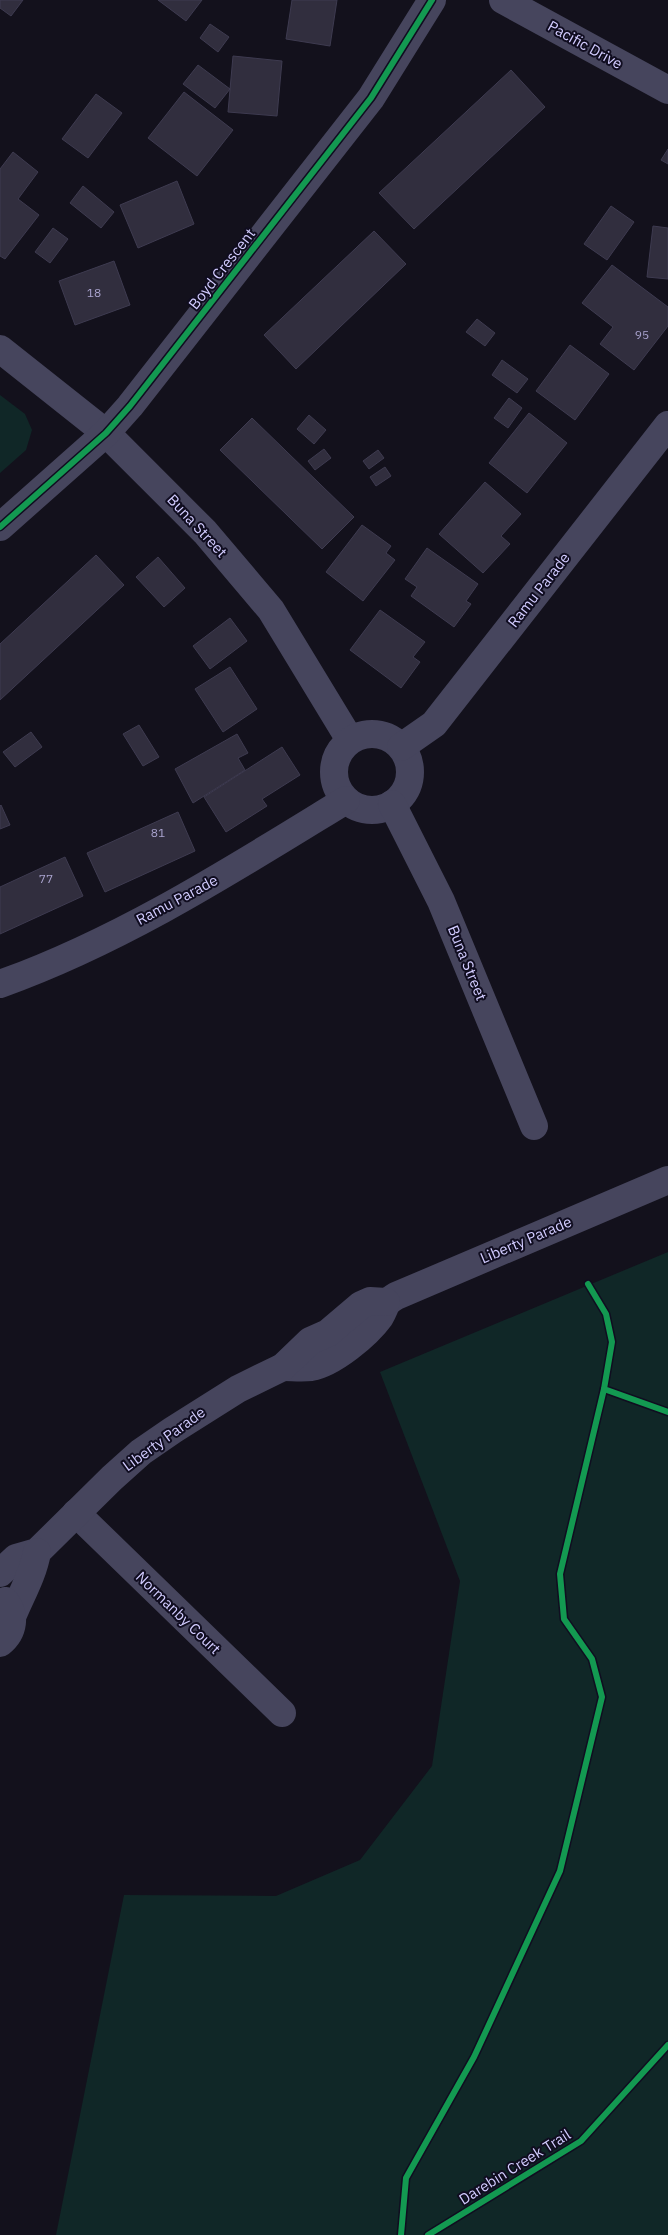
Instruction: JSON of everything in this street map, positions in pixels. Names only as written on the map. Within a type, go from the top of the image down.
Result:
[{"type":"street","name":"Boyd Crescent","points":[[0,527],[106,433],[136,398],[371,98],[432,0]]},
{"type":"street","name":"Pacific Drive","points":[[503,0],[668,90]]},
{"type":"street","name":"Buna Street","points":[[0,349],[106,433],[205,532],[271,610],[350,740]]},
{"type":"street","name":"Ramu Parade","points":[[401,747],[434,724],[668,425]]},
{"type":"street","points":[[371,733],[382,735],[401,747],[408,758],[410,771],[408,784],[402,796],[392,804],[381,809],[368,810],[356,807],[346,800],[339,791],[334,780],[333,769],[342,748],[350,740],[360,735],[371,733]]},
{"type":"street","name":"Ramu Parade","points":[[0,984],[48,967],[213,882],[346,800]]},
{"type":"street","name":"Buna Street","points":[[392,804],[441,901],[534,1126]]},
{"type":"street","name":"Liberty Parade","points":[[0,1572],[16,1558],[37,1552],[112,1478],[165,1435],[238,1389],[283,1367],[311,1367],[330,1359],[351,1345],[379,1317],[386,1302],[420,1285],[668,1180]]},
{"type":"street","name":"Normanby Court","points":[[76,1513],[282,1713]]},
{"type":"street","points":[[0,1644],[9,1633],[6,1607],[24,1587],[34,1571],[37,1552]]},
{"type":"green space","points":[[0,395],[25,414],[32,430],[26,450],[0,473]]},
{"type":"green space","points":[[668,1252],[668,2235],[56,2235],[124,1895],[276,1896],[360,1860],[432,1766],[460,1581],[380,1372]]},
{"type":"building","points":[[0,0],[23,0],[11,16],[0,8]]},
{"type":"building","points":[[158,0],[202,0],[186,21]]},
{"type":"building","points":[[292,0],[337,0],[330,46],[286,39]]},
{"type":"building","points":[[210,24],[229,37],[218,52],[200,38]]},
{"type":"building","points":[[233,56],[282,61],[277,116],[228,112]]},
{"type":"building","points":[[198,65],[230,89],[215,108],[183,84]]},
{"type":"building","points":[[511,70],[545,107],[414,229],[379,193]]},
{"type":"building","points":[[184,92],[233,130],[197,176],[148,138]]},
{"type":"building","points":[[96,94],[122,113],[88,158],[62,139]]},
{"type":"building","points":[[668,149],[668,164],[661,160]]},
{"type":"building","points":[[13,152],[38,172],[18,199],[39,215],[5,259],[0,256],[0,169]]},
{"type":"building","points":[[177,181],[194,224],[138,248],[120,205]]},
{"type":"building","points":[[83,186],[114,212],[101,228],[70,203]]},
{"type":"building","points":[[611,206],[634,222],[607,260],[584,244]]},
{"type":"building","points":[[653,226],[668,228],[668,279],[647,277]]},
{"type":"building","points":[[53,228],[68,239],[50,263],[35,252]]},
{"type":"building","points":[[374,231],[406,264],[296,369],[264,335]]},
{"type":"building","points":[[114,261],[130,305],[75,325],[59,281]]},
{"type":"building","points":[[612,265],[668,307],[668,326],[634,370],[600,344],[613,327],[582,303]]},
{"type":"building","points":[[477,319],[495,333],[485,346],[466,332]]},
{"type":"building","points":[[570,345],[609,374],[575,420],[536,391]]},
{"type":"building","points":[[502,360],[528,379],[517,393],[492,375]]},
{"type":"building","points":[[509,398],[522,408],[508,428],[494,418]]},
{"type":"building","points":[[529,413],[567,443],[527,493],[489,463]]},
{"type":"building","points":[[309,415],[326,430],[314,444],[297,429]]},
{"type":"building","points":[[252,418],[354,517],[322,549],[220,450]]},
{"type":"building","points":[[324,449],[331,458],[315,470],[308,461]]},
{"type":"building","points":[[378,450],[384,458],[369,469],[363,461]]},
{"type":"building","points":[[385,467],[391,476],[376,486],[370,477]]},
{"type":"building","points":[[485,482],[521,514],[501,536],[510,544],[483,573],[439,534]]},
{"type":"building","points":[[362,525],[391,546],[386,553],[395,560],[363,601],[326,572]]},
{"type":"building","points":[[427,548],[478,584],[466,601],[471,604],[454,627],[411,596],[417,587],[405,579]]},
{"type":"building","points":[[96,555],[124,585],[0,700],[0,644]]},
{"type":"building","points":[[158,557],[185,588],[164,607],[136,577]]},
{"type":"building","points":[[380,610],[425,642],[413,657],[420,662],[401,688],[350,650]]},
{"type":"building","points":[[230,618],[247,641],[210,669],[193,646]]},
{"type":"building","points":[[230,667],[257,709],[223,732],[195,689]]},
{"type":"building","points":[[139,725],[159,757],[143,766],[123,734]]},
{"type":"building","points":[[31,732],[42,747],[15,767],[3,752]]},
{"type":"building","points":[[237,734],[248,753],[238,758],[245,770],[193,803],[175,769]]},
{"type":"building","points":[[282,747],[300,775],[262,799],[267,806],[226,832],[204,797]]},
{"type":"building","points":[[0,806],[10,825],[0,829]]},
{"type":"building","points":[[178,812],[195,851],[105,892],[87,853]]},
{"type":"building","points":[[65,857],[83,896],[0,934],[0,887]]},
{"type":"cycle path","points":[[0,527],[106,433],[130,406],[371,98],[432,0]]},
{"type":"cycle path","points":[[588,1284],[606,1314],[612,1342],[604,1389],[668,1412]]},
{"type":"cycle path","points":[[401,2235],[406,2178],[474,2057],[560,1871],[602,1697],[592,1659],[564,1619],[560,1574],[604,1389]]},
{"type":"cycle path","name":"Darebin Creek Trail","points":[[428,2235],[581,2141],[668,2045]]}]
